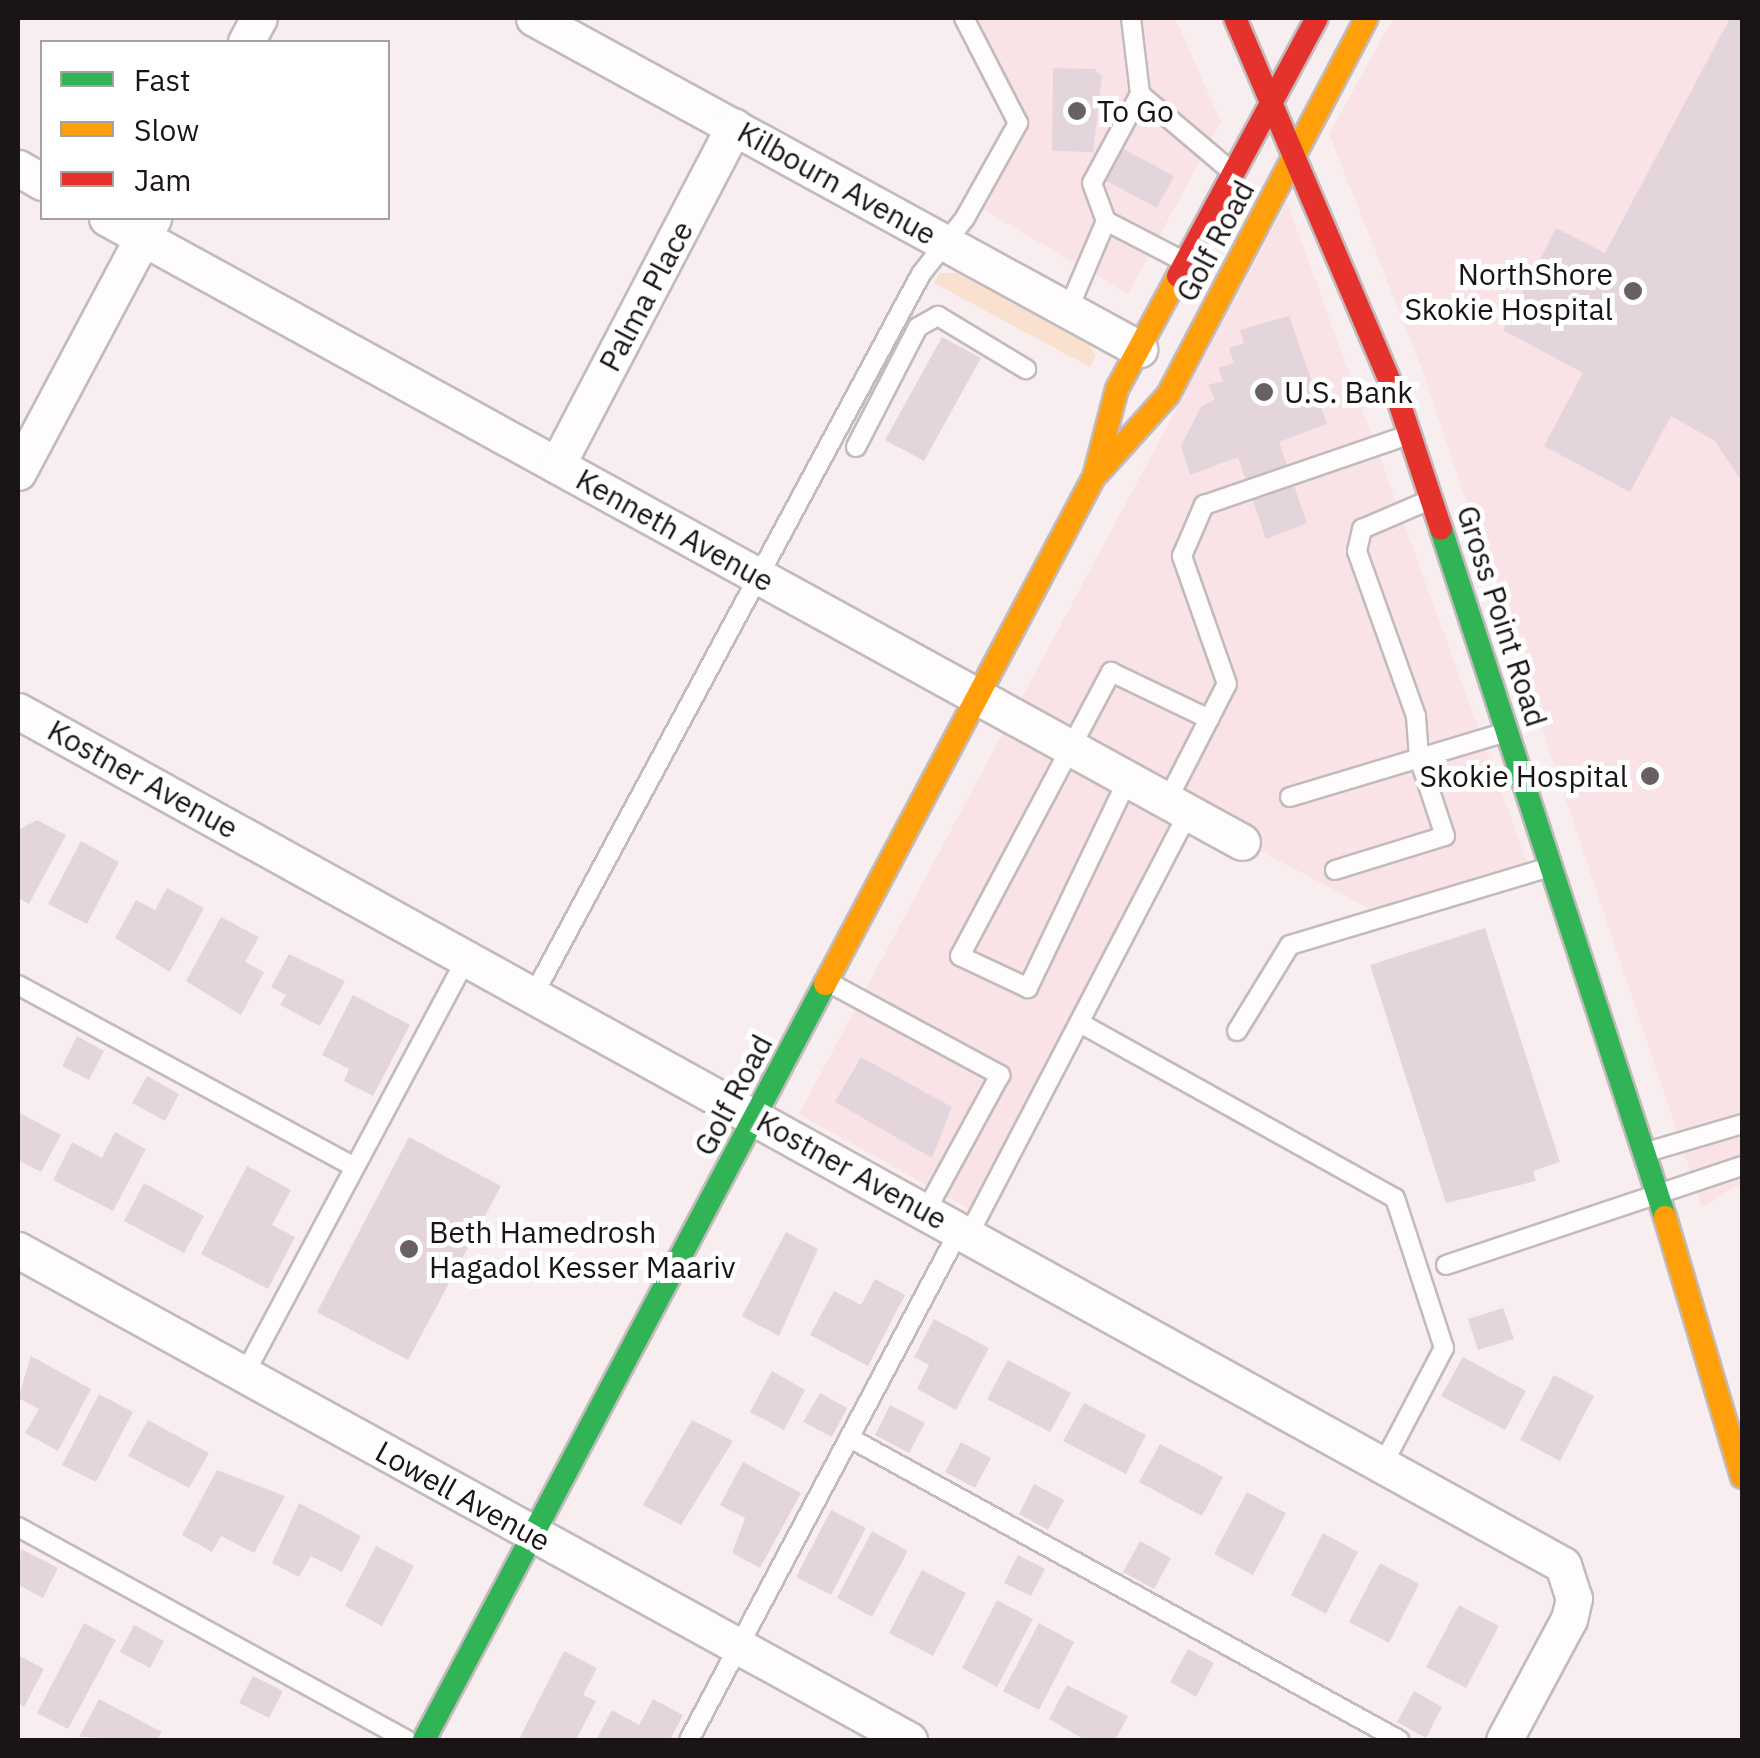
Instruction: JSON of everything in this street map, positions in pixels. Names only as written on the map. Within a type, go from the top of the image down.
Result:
[{"type":"main road","name":"Gross Point Road","points":[[1235,18],[1296,150],[1410,434],[1646,1152],[1742,1477]]},
{"type":"main road","name":"Golf Road","points":[[424,1740],[1094,477],[1116,389],[1317,18]]},
{"type":"main road","name":"Golf Road","points":[[1094,477],[1168,395],[1367,18]]},
{"type":"street","points":[[247,40],[259,18]]},
{"type":"street","name":"Kilbourn Avenue","points":[[534,18],[1138,348]]},
{"type":"street","name":"Palma Place","points":[[557,465],[734,126]]},
{"type":"street","points":[[18,168],[40,181]]},
{"type":"street","name":"Kenneth Avenue","points":[[117,220],[148,227],[557,465],[1242,842]]},
{"type":"street","points":[[18,472],[148,227]]},
{"type":"street","name":"Kostner Avenue","points":[[18,711],[1546,1553],[1572,1582],[1569,1619],[1504,1740]]},
{"type":"street","name":"Lowell Avenue","points":[[18,1250],[910,1740]]},
{"type":"lane","points":[[534,994],[761,577],[920,274],[947,243],[1018,123],[964,18]]},
{"type":"lane","points":[[1131,18],[1140,94],[1092,183],[1106,221],[1185,262]]},
{"type":"lane","points":[[1140,94],[1234,173]]},
{"type":"lane","points":[[1068,310],[1106,221]]},
{"type":"lane","points":[[856,447],[918,326],[938,316],[1026,369]]},
{"type":"lane","points":[[690,1740],[850,1438],[1080,1023],[1178,807],[1209,719],[1227,684],[1182,556],[1204,505],[1410,434]]},
{"type":"lane","points":[[1335,870],[1446,836],[1419,758],[1416,716],[1357,552],[1362,529],[1432,499]]},
{"type":"lane","points":[[1128,779],[1028,988],[960,956],[1111,672],[1209,719]]},
{"type":"lane","points":[[1290,797],[1508,731]]},
{"type":"lane","points":[[1236,1031],[1290,945],[1552,866]]},
{"type":"lane","points":[[244,1375],[466,958]]},
{"type":"lane","points":[[827,981],[1000,1075],[926,1211]]},
{"type":"lane","points":[[18,984],[354,1166]]},
{"type":"lane","points":[[1080,1023],[1395,1198],[1444,1348],[1384,1464]]},
{"type":"lane","points":[[1646,1152],[1742,1124]]},
{"type":"lane","points":[[1446,1265],[1660,1198],[1742,1166]]},
{"type":"lane","points":[[850,1438],[1399,1740]]},
{"type":"lane","points":[[18,1526],[408,1740]]},
{"type":"shaded area","points":[[978,18],[1175,18],[1221,122],[1128,294],[984,210],[1028,122]]},
{"type":"shaded area","name":"Skokie Hospital","points":[[1393,18],[1742,18],[1742,1183],[1702,1207],[1422,369],[1329,134]]},
{"type":"shaded area","points":[[1287,202],[1531,873],[1385,917],[1189,813],[978,1214],[799,1114]]},
{"type":"shaded area","points":[[940,273],[957,273],[1089,345],[1096,355],[1090,367],[934,283]]},
{"type":"building","name":"NorthShore Skokie Hospital","points":[[1730,18],[1742,18],[1742,482],[1715,441],[1671,416],[1630,492],[1544,446],[1583,373],[1503,330],[1556,228],[1605,253]]},
{"type":"building","name":"To Go","points":[[1053,68],[1095,69],[1102,77],[1093,152],[1052,151]]},
{"type":"building","points":[[1116,145],[1174,176],[1157,208],[1099,177]]},
{"type":"building","name":"U.S. Bank","points":[[1289,316],[1327,424],[1279,442],[1307,523],[1266,539],[1238,457],[1190,475],[1181,446],[1201,407],[1215,399],[1208,385],[1223,381],[1218,368],[1234,363],[1229,348],[1244,343],[1240,330]]},
{"type":"building","points":[[942,337],[981,358],[924,461],[885,440]]},
{"type":"building","points":[[37,820],[66,835],[29,904],[18,898],[18,830]]},
{"type":"building","points":[[81,841],[119,862],[87,924],[48,904]]},
{"type":"building","points":[[167,888],[204,908],[170,972],[115,938],[136,900],[155,910]]},
{"type":"building","points":[[221,917],[259,937],[245,962],[264,972],[241,1015],[186,981]]},
{"type":"building","points":[[1485,928],[1560,1162],[1533,1171],[1536,1181],[1446,1203],[1370,965]]},
{"type":"building","points":[[289,954],[345,981],[320,1026],[280,1005],[286,995],[271,987]]},
{"type":"building","points":[[353,995],[410,1025],[373,1096],[344,1081],[349,1069],[322,1055]]},
{"type":"building","points":[[77,1036],[104,1051],[89,1080],[62,1066]]},
{"type":"building","points":[[861,1057],[952,1107],[932,1158],[835,1102]]},
{"type":"building","points":[[147,1076],[179,1094],[165,1121],[132,1103]]},
{"type":"building","points":[[18,1112],[61,1135],[41,1172],[18,1160]]},
{"type":"building","points":[[115,1132],[146,1149],[113,1211],[53,1180],[72,1142],[102,1158]]},
{"type":"building","name":"Beth Hamedrosh Hagadol Kesser Maariv","points":[[409,1137],[501,1186],[408,1360],[317,1312]]},
{"type":"building","points":[[247,1166],[291,1190],[272,1225],[295,1237],[268,1289],[201,1254]]},
{"type":"building","points":[[144,1183],[204,1216],[184,1253],[124,1221]]},
{"type":"building","points":[[786,1232],[818,1249],[779,1336],[742,1316]]},
{"type":"building","points":[[875,1279],[905,1295],[868,1366],[810,1335],[834,1291],[861,1305]]},
{"type":"building","points":[[1503,1308],[1514,1339],[1478,1350],[1468,1319]]},
{"type":"building","points":[[934,1319],[989,1348],[956,1410],[917,1389],[929,1365],[914,1357]]},
{"type":"building","points":[[31,1356],[91,1389],[58,1451],[25,1433],[39,1409],[18,1398]]},
{"type":"building","points":[[1463,1357],[1526,1391],[1505,1430],[1441,1396]]},
{"type":"building","points":[[1008,1360],[1071,1393],[1050,1432],[987,1399]]},
{"type":"building","points":[[772,1371],[805,1390],[784,1430],[750,1412]]},
{"type":"building","points":[[1554,1375],[1594,1396],[1560,1461],[1520,1440]]},
{"type":"building","points":[[820,1393],[847,1408],[832,1437],[803,1422]]},
{"type":"building","points":[[99,1394],[133,1412],[96,1482],[62,1465]]},
{"type":"building","points":[[1084,1403],[1146,1435],[1126,1474],[1063,1441]]},
{"type":"building","points":[[890,1405],[925,1423],[909,1453],[875,1435]]},
{"type":"building","points":[[148,1420],[209,1453],[189,1488],[128,1456]]},
{"type":"building","points":[[692,1420],[733,1441],[681,1525],[643,1505]]},
{"type":"building","points":[[961,1442],[991,1458],[975,1488],[945,1472]]},
{"type":"building","points":[[1160,1444],[1223,1477],[1202,1516],[1139,1482]]},
{"type":"building","points":[[743,1462],[801,1493],[760,1568],[732,1553],[745,1518],[720,1505]]},
{"type":"building","points":[[217,1470],[285,1496],[254,1553],[221,1536],[212,1552],[182,1535]]},
{"type":"building","points":[[1034,1484],[1064,1500],[1048,1530],[1019,1514]]},
{"type":"building","points":[[1247,1492],[1286,1513],[1253,1575],[1214,1554]]},
{"type":"building","points":[[299,1503],[361,1536],[342,1572],[311,1556],[299,1577],[272,1563]]},
{"type":"building","points":[[831,1510],[866,1528],[831,1595],[796,1577]]},
{"type":"building","points":[[872,1531],[908,1551],[872,1617],[837,1598]]},
{"type":"building","points":[[1323,1533],[1358,1552],[1326,1614],[1291,1595]]},
{"type":"building","points":[[1140,1541],[1171,1558],[1154,1589],[1123,1572]]},
{"type":"building","points":[[376,1546],[414,1566],[382,1626],[345,1606]]},
{"type":"building","points":[[21,1549],[58,1568],[43,1598],[18,1585]]},
{"type":"building","points":[[1018,1555],[1045,1569],[1031,1596],[1004,1583]]},
{"type":"building","points":[[1380,1563],[1419,1584],[1389,1643],[1349,1622]]},
{"type":"building","points":[[922,1570],[966,1593],[933,1656],[889,1633]]},
{"type":"building","points":[[997,1600],[1033,1619],[997,1687],[962,1668]]},
{"type":"building","points":[[1459,1605],[1499,1626],[1466,1688],[1426,1667]]},
{"type":"building","points":[[84,1623],[116,1640],[68,1729],[37,1713]]},
{"type":"building","points":[[1039,1623],[1074,1642],[1039,1710],[1003,1691]]},
{"type":"building","points":[[134,1625],[164,1641],[150,1668],[120,1652]]},
{"type":"building","points":[[1188,1649],[1214,1663],[1196,1697],[1170,1682]]},
{"type":"building","points":[[564,1651],[597,1668],[583,1695],[596,1701],[576,1740],[526,1740],[520,1737]]},
{"type":"building","points":[[18,1655],[44,1669],[24,1707],[18,1703]]},
{"type":"building","points":[[253,1676],[283,1691],[269,1718],[239,1703]]},
{"type":"building","points":[[1067,1685],[1128,1716],[1115,1740],[1085,1740],[1049,1719]]},
{"type":"building","points":[[1414,1691],[1442,1707],[1426,1738],[1397,1722]]},
{"type":"building","points":[[99,1699],[162,1732],[157,1740],[79,1737]]},
{"type":"building","points":[[653,1699],[683,1715],[670,1740],[596,1740],[612,1710],[639,1725]]},
{"type":"traffic: fast","points":[[1441,529],[1665,1217]]},
{"type":"traffic: fast","points":[[424,1740],[825,984]]},
{"type":"traffic: slow","points":[[1098,473],[1168,395],[1367,18]]},
{"type":"traffic: slow","points":[[825,984],[1094,477],[1117,389],[1178,276]]},
{"type":"traffic: slow","points":[[1665,1217],[1742,1477]]},
{"type":"traffic: jam","points":[[1235,18],[1401,408],[1441,529]]},
{"type":"traffic: jam","points":[[1178,276],[1317,18]]},
{"type":"place","name":"To Go","points":[[1077,111]]},
{"type":"place","name":"NorthShore Skokie Hospital","points":[[1633,291]]},
{"type":"place","name":"U.S. Bank","points":[[1264,392]]},
{"type":"place","name":"Skokie Hospital","points":[[1650,776]]},
{"type":"place","name":"Beth Hamedrosh Hagadol Kesser Maariv","points":[[409,1249]]}]
